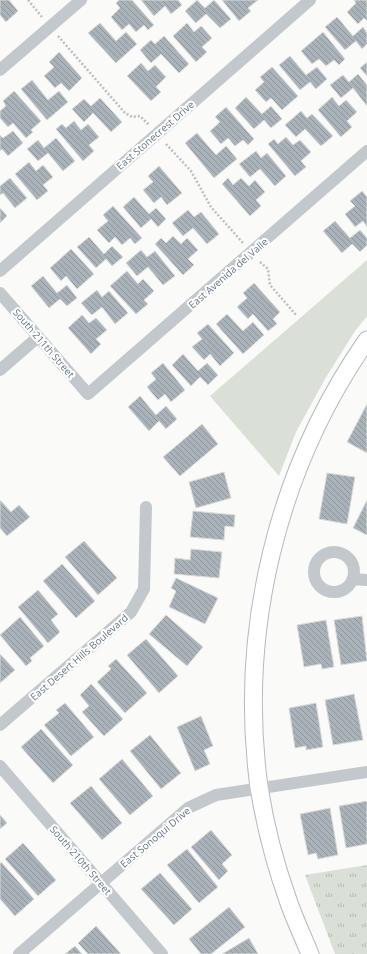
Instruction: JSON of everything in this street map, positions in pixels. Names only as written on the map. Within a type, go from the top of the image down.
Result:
[{"type":"street","points":[[0,70],[81,0]]},
{"type":"street","name":"East Stonecrest Drive","points":[[0,271],[310,0]]},
{"type":"street","name":"East Avenida del Valle","points":[[88,394],[367,151]]},
{"type":"street","name":"South 211th Street","points":[[0,293],[88,394]]},
{"type":"street","points":[[0,370],[38,337]]},
{"type":"street","points":[[310,954],[289,903],[271,843],[260,787],[253,716],[256,640],[266,574],[281,517],[302,457],[326,407],[352,362],[367,340]]},
{"type":"street","name":"East Desert Hills Boulevard","points":[[0,725],[131,612],[144,588],[146,507]]},
{"type":"street","points":[[353,579],[367,580]]},
{"type":"street","name":"South 210th Street","points":[[0,766],[162,954]]},
{"type":"street","name":"East Sonoqui Drive","points":[[19,954],[188,808],[216,795],[260,787],[367,772]]},
{"type":"path","points":[[28,0],[125,113],[132,117],[140,116],[191,171],[211,207],[268,269],[270,285],[297,316]]},
{"type":"green space","points":[[367,260],[367,316],[355,331],[325,379],[296,432],[279,476],[210,396]]},
{"type":"green space","points":[[367,865],[367,954],[335,954],[305,875]]},
{"type":"building","points":[[0,0],[9,0],[18,11],[6,22],[0,15]]},
{"type":"building","points":[[119,0],[132,0],[154,25],[148,30],[144,25],[136,32],[129,24],[122,30],[111,17],[120,8],[116,3]]},
{"type":"building","points":[[141,0],[178,0],[182,5],[171,14],[165,6],[154,16]]},
{"type":"building","points":[[197,0],[205,8],[214,0],[231,19],[220,28],[206,14],[196,23],[185,11]]},
{"type":"building","points":[[222,0],[258,0],[248,8],[251,11],[239,21]]},
{"type":"building","points":[[354,0],[367,0],[367,21],[364,18],[358,24],[347,12],[356,3]]},
{"type":"building","points":[[337,17],[353,36],[363,27],[367,33],[367,44],[362,49],[356,41],[345,50],[325,27]]},
{"type":"building","points":[[100,23],[116,41],[126,32],[137,44],[116,63],[88,33]]},
{"type":"building","points":[[187,23],[194,32],[201,26],[212,38],[202,47],[207,52],[196,62],[173,36]]},
{"type":"building","points":[[323,32],[345,59],[339,65],[334,60],[326,66],[319,59],[312,64],[301,51]]},
{"type":"building","points":[[164,36],[189,64],[179,73],[161,54],[151,63],[140,50],[151,40],[155,44]]},
{"type":"building","points":[[59,52],[82,78],[69,91],[61,83],[55,88],[44,76],[54,67],[49,62]]},
{"type":"building","points":[[290,56],[306,75],[317,67],[327,79],[316,89],[310,82],[300,90],[279,65]]},
{"type":"building","points":[[367,62],[367,76],[360,68]]},
{"type":"building","points":[[141,63],[148,71],[155,65],[166,77],[156,87],[161,92],[151,101],[127,76]]},
{"type":"building","points":[[272,67],[298,96],[282,110],[271,98],[266,102],[255,90],[264,82],[260,77]]},
{"type":"building","points":[[358,74],[367,85],[367,106],[353,88],[341,98],[330,85],[343,75],[349,82]]},
{"type":"building","points":[[32,80],[48,100],[59,91],[68,102],[47,120],[21,89]]},
{"type":"building","points":[[14,91],[41,121],[31,130],[33,132],[26,138],[13,123],[8,127],[0,118],[0,111],[6,106],[3,101]]},
{"type":"building","points":[[246,97],[262,114],[271,106],[282,119],[271,128],[264,120],[254,129],[235,108]]},
{"type":"building","points":[[332,97],[339,106],[346,100],[357,112],[347,121],[352,127],[341,137],[318,110]]},
{"type":"building","points":[[100,98],[122,122],[111,132],[93,113],[84,122],[72,109],[84,99],[91,106]]},
{"type":"building","points":[[226,107],[254,139],[248,145],[243,140],[235,146],[228,138],[221,144],[210,131],[220,122],[215,117]]},
{"type":"building","points":[[301,111],[307,118],[312,114],[333,136],[321,146],[305,129],[296,137],[285,125]]},
{"type":"building","points":[[74,121],[81,130],[88,124],[99,137],[89,145],[94,151],[83,161],[56,129],[62,124],[66,128]]},
{"type":"building","points":[[13,131],[23,143],[8,156],[2,149],[0,151],[0,135],[3,138]]},
{"type":"building","points":[[197,133],[216,155],[226,146],[237,159],[214,178],[185,143]]},
{"type":"building","points":[[286,137],[293,145],[300,140],[311,152],[301,161],[306,167],[295,176],[268,144],[274,139],[278,144]]},
{"type":"building","points":[[56,138],[75,161],[63,171],[48,153],[38,161],[27,149],[38,140],[44,148]]},
{"type":"building","points":[[256,151],[261,158],[267,153],[286,176],[275,186],[260,169],[250,177],[239,164]]},
{"type":"building","points":[[29,162],[36,171],[43,165],[53,177],[43,185],[48,191],[37,200],[15,174]]},
{"type":"building","points":[[159,166],[182,193],[167,205],[161,197],[154,203],[143,190],[153,182],[148,176]]},
{"type":"building","points":[[10,178],[27,198],[15,208],[3,193],[0,195],[0,186]]},
{"type":"building","points":[[228,178],[233,185],[241,178],[249,186],[255,180],[265,192],[256,200],[261,206],[250,216],[222,184]]},
{"type":"building","points":[[362,191],[367,197],[367,227],[363,221],[355,227],[345,214],[355,206],[350,201]]},
{"type":"building","points":[[134,197],[149,214],[156,208],[166,219],[158,227],[151,219],[141,228],[123,207]]},
{"type":"building","points":[[113,206],[142,238],[135,244],[130,238],[122,245],[115,237],[109,243],[97,230],[108,221],[103,215]]},
{"type":"building","points":[[0,208],[7,216],[0,223]]},
{"type":"building","points":[[188,210],[194,217],[201,212],[219,234],[207,244],[193,228],[183,236],[172,223]]},
{"type":"building","points":[[335,221],[350,238],[360,230],[367,238],[367,245],[360,252],[352,244],[342,253],[323,231]]},
{"type":"building","points":[[173,236],[181,244],[187,238],[198,250],[188,259],[194,265],[183,275],[155,244],[161,238],[166,243]]},
{"type":"building","points":[[89,237],[104,254],[112,246],[123,257],[112,266],[106,259],[96,268],[77,247]]},
{"type":"building","points":[[71,249],[94,274],[77,289],[66,276],[61,281],[50,268]]},
{"type":"building","points":[[141,250],[147,257],[155,251],[175,276],[163,285],[148,267],[137,276],[126,263]]},
{"type":"building","points":[[127,271],[138,284],[143,279],[154,291],[144,300],[148,304],[136,314],[110,286]]},
{"type":"building","points":[[43,276],[57,293],[67,285],[77,298],[67,306],[60,299],[49,308],[31,286]]},
{"type":"building","points":[[254,283],[280,312],[273,319],[277,324],[268,331],[253,314],[248,319],[237,307],[247,298],[243,293]]},
{"type":"building","points":[[97,290],[102,297],[109,291],[128,313],[115,324],[102,307],[92,315],[81,303]]},
{"type":"building","points":[[227,314],[243,331],[253,322],[264,335],[243,354],[216,324]]},
{"type":"building","points":[[82,315],[89,323],[96,318],[107,330],[96,339],[101,344],[91,354],[68,328]]},
{"type":"building","points":[[208,324],[234,353],[220,366],[210,354],[204,360],[192,347],[202,339],[197,333]]},
{"type":"building","points":[[183,354],[198,371],[207,363],[218,375],[208,385],[200,377],[191,386],[172,365]]},
{"type":"building","points":[[163,363],[185,390],[171,402],[165,394],[158,400],[147,387],[156,379],[151,373]]},
{"type":"building","points":[[140,396],[156,415],[166,406],[177,419],[166,429],[159,421],[149,431],[128,407]]},
{"type":"building","points":[[367,404],[367,453],[347,442]]},
{"type":"building","points":[[202,424],[218,444],[180,476],[163,457]]},
{"type":"building","points":[[224,472],[231,498],[196,508],[189,482]]},
{"type":"building","points":[[327,473],[355,477],[347,524],[319,519]]},
{"type":"building","points":[[0,500],[11,512],[19,505],[30,517],[7,536],[0,528]]},
{"type":"building","points":[[367,500],[367,535],[353,528]]},
{"type":"building","points":[[193,511],[235,515],[234,527],[225,526],[224,540],[190,537]]},
{"type":"building","points":[[84,541],[117,578],[98,595],[65,557]]},
{"type":"building","points":[[191,549],[222,552],[219,578],[174,574],[175,558],[190,560]]},
{"type":"building","points":[[62,564],[95,601],[76,618],[43,581]]},
{"type":"building","points":[[176,578],[218,598],[205,624],[169,607],[176,591],[171,588]]},
{"type":"building","points":[[38,590],[58,614],[51,620],[60,632],[48,643],[18,607]]},
{"type":"building","points":[[166,615],[203,647],[187,666],[149,634]]},
{"type":"building","points":[[362,616],[367,661],[341,665],[334,620]]},
{"type":"building","points":[[20,617],[44,646],[30,658],[32,661],[26,666],[0,635]]},
{"type":"building","points":[[326,620],[334,667],[322,669],[321,664],[304,667],[297,625]]},
{"type":"building","points":[[146,639],[178,676],[159,693],[127,655]]},
{"type":"building","points":[[0,654],[15,670],[0,683]]},
{"type":"building","points":[[116,659],[147,693],[125,713],[97,682],[111,669],[108,666]]},
{"type":"building","points":[[91,684],[123,719],[104,736],[82,712],[89,706],[80,695]]},
{"type":"building","points":[[354,694],[363,740],[333,745],[325,700]]},
{"type":"building","points":[[65,703],[94,737],[71,756],[44,725],[59,713],[56,710]]},
{"type":"building","points":[[316,703],[323,747],[306,750],[306,746],[295,748],[289,708]]},
{"type":"building","points":[[201,716],[213,746],[204,750],[210,764],[195,771],[177,727]]},
{"type":"building","points":[[41,729],[73,765],[53,783],[21,747]]},
{"type":"building","points":[[150,735],[181,773],[161,789],[130,751]]},
{"type":"building","points":[[122,759],[153,796],[130,815],[99,779]]},
{"type":"building","points":[[91,786],[122,823],[102,840],[70,803]]},
{"type":"building","points":[[367,801],[367,844],[346,848],[339,806]]},
{"type":"building","points":[[330,808],[338,855],[318,859],[316,853],[308,855],[300,814]]},
{"type":"building","points":[[0,815],[7,823],[0,829]]},
{"type":"building","points":[[211,830],[232,855],[222,864],[228,871],[219,880],[191,847]]},
{"type":"building","points":[[23,843],[56,880],[38,896],[5,859]]},
{"type":"building","points":[[187,849],[218,887],[199,903],[167,865]]},
{"type":"building","points":[[1,862],[34,899],[15,916],[0,899]]},
{"type":"building","points":[[160,873],[192,909],[174,925],[141,889]]},
{"type":"building","points":[[229,907],[245,927],[211,954],[201,954],[189,939]]},
{"type":"building","points":[[96,926],[121,954],[88,954],[78,943]]},
{"type":"building","points":[[249,938],[258,954],[222,954]]},
{"type":"building","points":[[75,946],[82,954],[65,954]]}]
